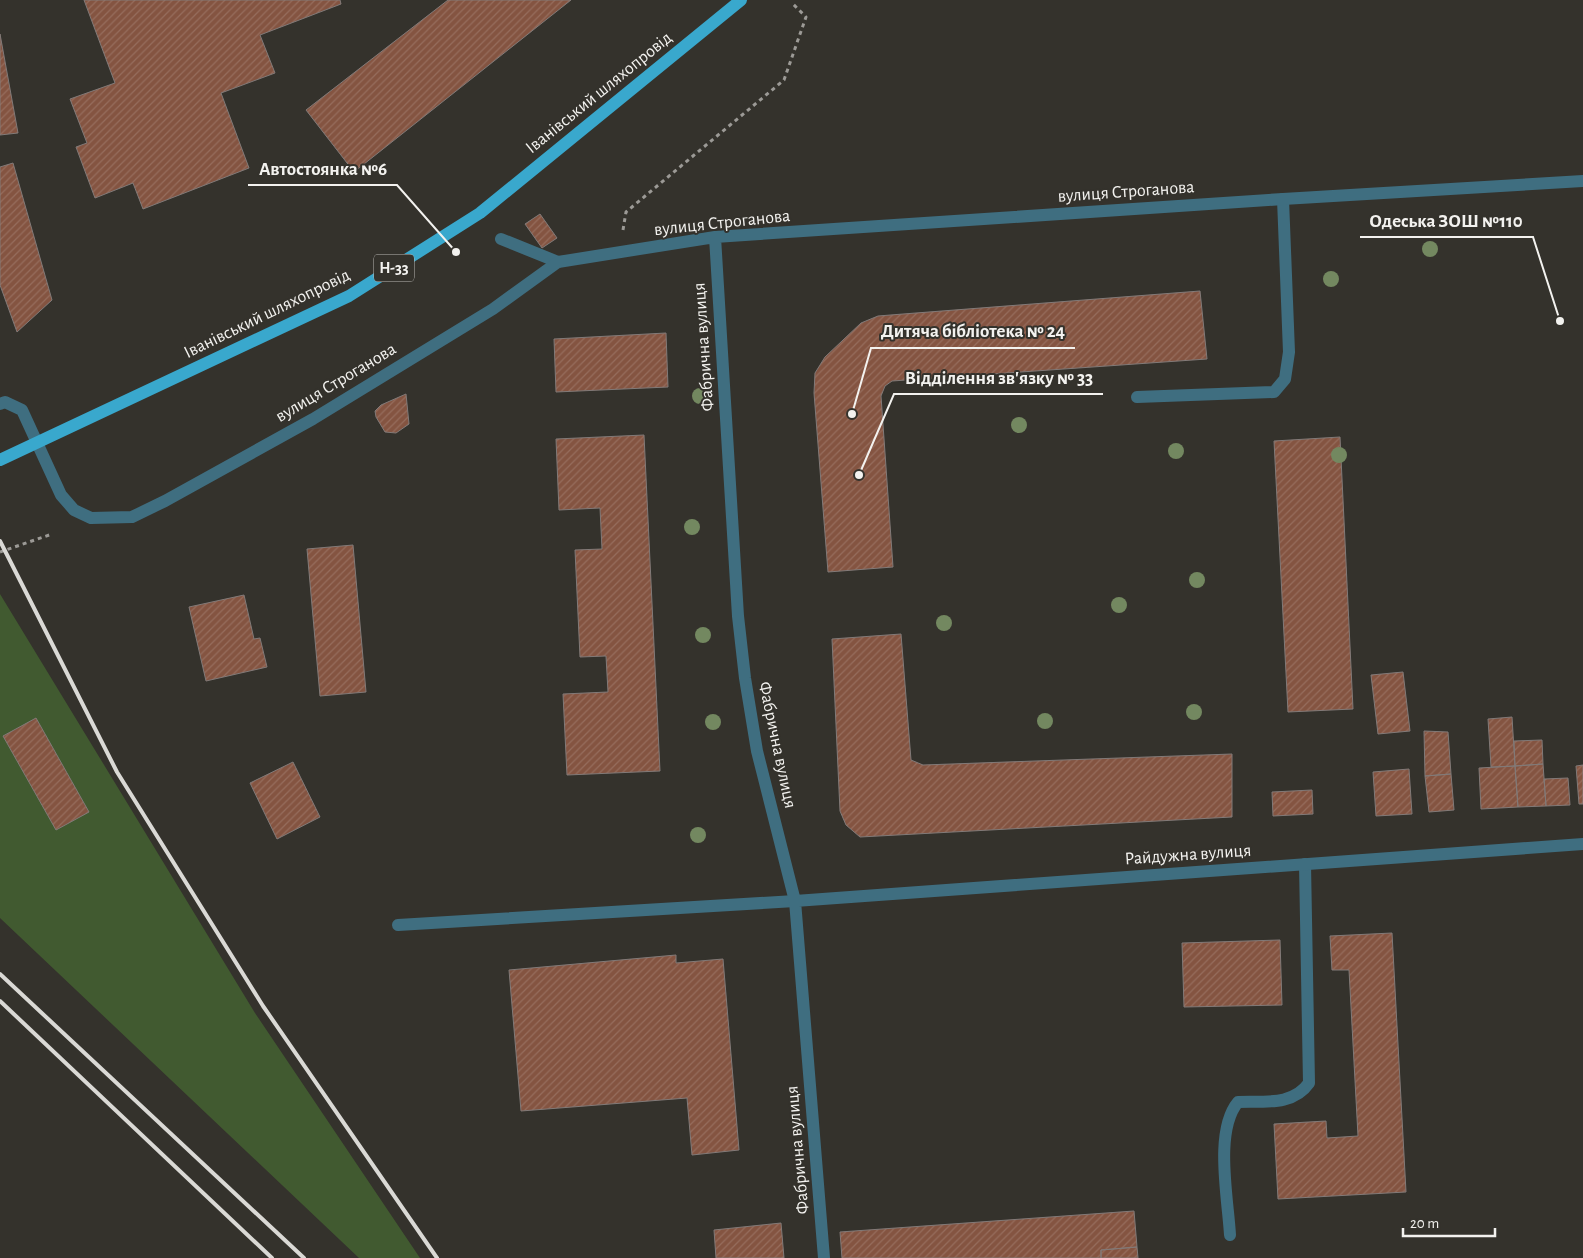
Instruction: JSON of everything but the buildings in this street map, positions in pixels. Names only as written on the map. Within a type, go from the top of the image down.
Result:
[{"type":"main road","name":"Іванівський шляхопровід","points":[[0,460],[349,296],[480,213],[741,0]]},
{"type":"street","name":"вулиця Строганова","points":[[0,404],[5,402],[22,410],[61,495],[74,510],[91,518],[132,517],[313,419],[493,309],[558,262],[715,237],[1583,181]]},
{"type":"street","points":[[1137,397],[1274,392],[1285,379],[1289,352],[1283,199]]},
{"type":"street","name":"Фабрична вулиця","points":[[715,237],[738,616],[745,678],[757,751],[795,901],[824,1258]]},
{"type":"street","points":[[501,239],[558,262]]},
{"type":"street","name":"Райдужна вулиця","points":[[398,925],[795,901],[1583,844]]},
{"type":"street","points":[[1230,1235],[1224,1136],[1229,1112],[1238,1102],[1292,1099],[1303,1092],[1309,1083],[1305,864]]},
{"type":"path","points":[[620,253],[626,212],[784,80],[806,17],[792,3]]},
{"type":"path","points":[[0,552],[52,534]]},
{"type":"green space","points":[[0,594],[255,1013],[420,1258],[359,1258],[0,918]]},
{"type":"railway","points":[[0,541],[117,772],[263,1006],[437,1258]]},
{"type":"railway","points":[[0,974],[304,1258]]},
{"type":"railway","points":[[0,1001],[272,1258]]},
{"type":"place","name":"Автостоянка №6","points":[[456,252]]},
{"type":"place","name":"Одеська ЗОШ №110","points":[[1560,321]]},
{"type":"place","name":"Дитяча бібліотека № 24","points":[[852,414]]},
{"type":"place","name":"Відділення зв'язку № 33","points":[[859,475]]}]
